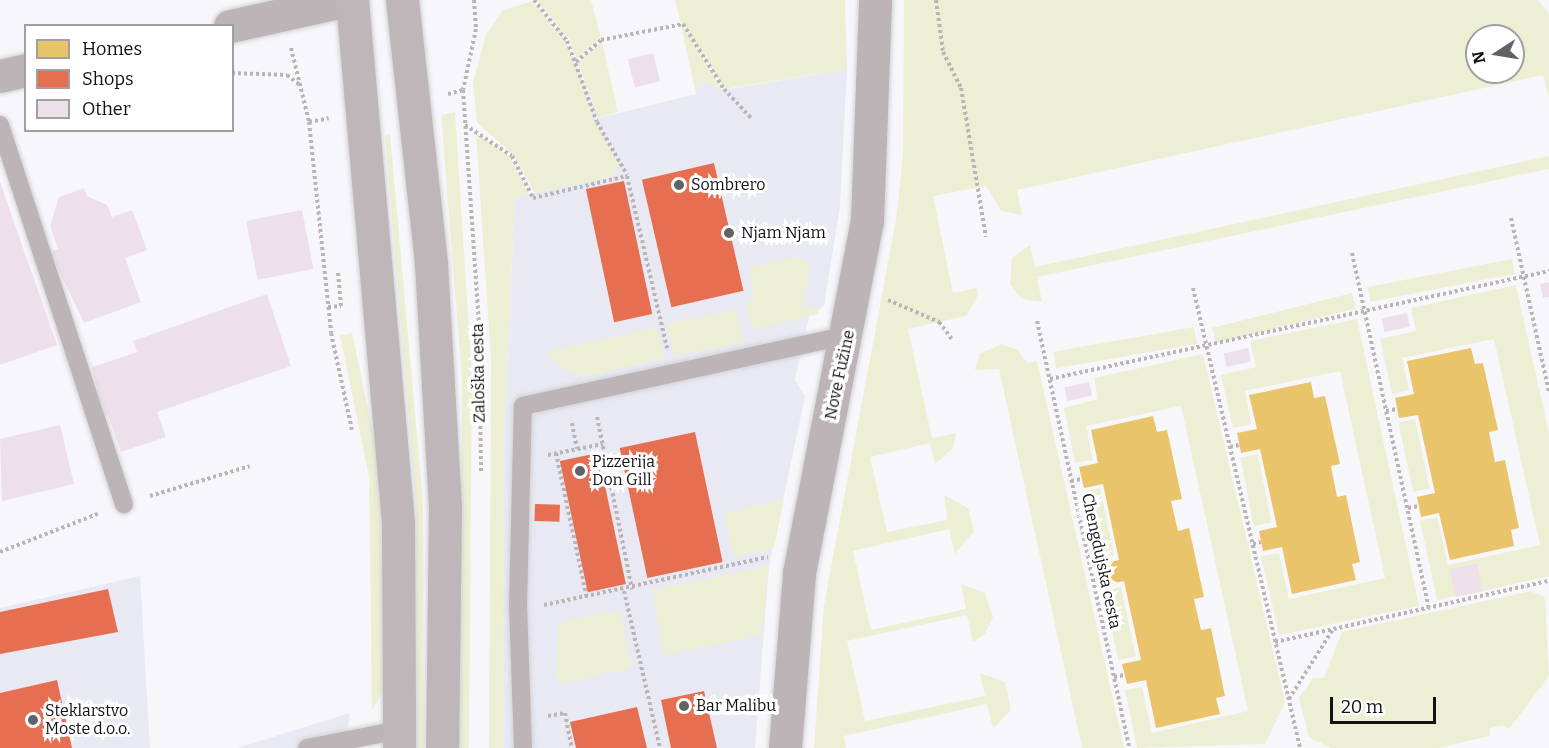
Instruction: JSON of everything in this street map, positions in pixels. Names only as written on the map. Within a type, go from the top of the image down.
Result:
[{"type":"main road","points":[[350,0],[391,406],[400,739]]},
{"type":"main road","points":[[402,0],[431,264],[445,508],[442,748]]},
{"type":"street","points":[[234,25],[350,0]]},
{"type":"street","name":"Nove Fužine","points":[[785,748],[796,596],[848,335],[870,188],[875,0]]},
{"type":"street","points":[[0,76],[24,70]]},
{"type":"lane","points":[[0,125],[124,504]]},
{"type":"lane","points":[[524,748],[521,721],[518,605],[523,406],[848,335]]},
{"type":"lane","points":[[308,748],[400,739]]},
{"type":"path","name":"Zaloška cesta","points":[[474,0],[476,29],[463,90],[479,324],[481,484]]},
{"type":"path","points":[[534,0],[567,41],[597,122],[627,176],[672,373]]},
{"type":"path","points":[[936,0],[943,52],[961,88],[986,237]]},
{"type":"path","points":[[576,62],[601,40],[683,24],[724,89],[751,118]]},
{"type":"path","points":[[293,59],[303,91],[328,307],[354,435]]},
{"type":"path","points":[[234,73],[288,75],[303,91]]},
{"type":"path","points":[[325,119],[326,131]]},
{"type":"path","points":[[465,125],[513,156],[533,198],[627,176]]},
{"type":"path","points":[[1511,218],[1547,375],[1549,393]]},
{"type":"path","points":[[1352,253],[1429,608]]},
{"type":"path","points":[[328,307],[341,306],[337,260]]},
{"type":"path","points":[[1050,379],[1549,271]]},
{"type":"path","points":[[1193,288],[1300,748]]},
{"type":"path","points":[[881,298],[939,322],[952,339]]},
{"type":"path","name":"Chengdujska cesta","points":[[1037,321],[1130,748]]},
{"type":"path","points":[[591,391],[632,590]]},
{"type":"path","points":[[1386,411],[1397,409]]},
{"type":"path","points":[[520,461],[603,444]]},
{"type":"path","points":[[1230,447],[1239,445]]},
{"type":"path","points":[[556,453],[587,599]]},
{"type":"path","points":[[1071,481],[1082,479]]},
{"type":"path","points":[[1408,508],[1419,506]]},
{"type":"path","points":[[1253,544],[1261,542]]},
{"type":"path","points":[[518,605],[587,599],[777,555]]},
{"type":"path","points":[[1092,578],[1103,575]]},
{"type":"path","points":[[1275,642],[1549,580]]},
{"type":"path","points":[[624,591],[660,748]]},
{"type":"path","points":[[1289,700],[1333,629]]},
{"type":"path","points":[[1114,677],[1125,675]]},
{"type":"path","points":[[521,721],[565,713],[572,748]]},
{"type":"shaded area","points":[[560,27],[599,118],[696,94],[703,80],[723,90],[847,69],[840,206],[824,306],[809,317],[795,380],[805,397],[769,566],[755,748],[503,748],[502,474],[515,197],[613,176],[546,187],[571,56],[557,32]]},
{"type":"shaded area","points":[[140,576],[150,748],[0,748],[0,608]]},
{"type":"shaded area","points":[[350,713],[345,748],[237,748]]},
{"type":"green space","points":[[536,0],[591,0],[601,38],[577,59],[569,39]]},
{"type":"green space","points":[[675,0],[845,0],[847,69],[725,89],[680,21]]},
{"type":"green space","points":[[904,0],[1538,0],[1549,14],[1549,99],[1543,75],[1525,79],[1525,24],[1465,24],[1465,84],[1502,84],[1017,190],[1022,215],[1001,211],[986,186],[933,196],[953,293],[977,288],[978,295],[966,316],[908,329],[932,438],[956,433],[953,448],[935,464],[930,443],[870,457],[887,532],[947,520],[944,495],[968,508],[974,531],[955,554],[949,529],[853,551],[871,630],[966,609],[961,584],[985,593],[993,618],[984,635],[973,642],[967,615],[847,641],[865,721],[985,696],[980,673],[1005,682],[1011,710],[993,729],[987,704],[844,736],[846,748],[814,748],[824,605],[896,220],[903,156]]},
{"type":"green space","points":[[532,1],[566,43],[596,124],[619,164],[613,176],[535,193],[513,154],[477,123],[473,82],[486,35],[502,11]]},
{"type":"green space","points":[[681,26],[722,90],[703,80],[696,94]]},
{"type":"green space","points":[[602,42],[618,112],[598,118],[578,62]]},
{"type":"green space","points":[[455,112],[472,378],[469,748],[459,748],[462,379],[441,115]]},
{"type":"green space","points":[[476,133],[509,156],[529,194],[515,198],[504,431],[503,748],[489,748],[491,360]]},
{"type":"green space","points":[[390,134],[423,502],[424,748],[417,748],[416,503],[385,136]]},
{"type":"green space","points":[[1549,156],[1549,169],[1037,277],[1042,302],[1022,299],[1010,285],[1012,258],[1030,245],[1035,267]]},
{"type":"green space","points":[[800,257],[810,263],[802,308],[820,307],[818,314],[752,329],[745,302],[754,300],[750,267]]},
{"type":"green space","points":[[1512,259],[1515,274],[1371,302],[1368,287]]},
{"type":"green space","points":[[1516,285],[1549,433],[1549,576],[1483,591],[1476,563],[1450,569],[1456,596],[1437,600],[1420,521],[1437,517],[1448,565],[1540,545],[1494,339],[1402,358],[1409,390],[1392,394],[1380,339],[1416,331],[1411,308]]},
{"type":"green space","points":[[1352,293],[1356,309],[1216,343],[1212,328]]},
{"type":"green space","points":[[737,310],[743,342],[674,356],[667,324]]},
{"type":"green space","points":[[1357,319],[1419,606],[1279,635],[1261,556],[1279,553],[1289,599],[1385,578],[1340,371],[1245,391],[1251,424],[1233,428],[1221,375],[1256,367],[1250,341]]},
{"type":"green space","points":[[1194,327],[1197,344],[1056,369],[1053,352]]},
{"type":"green space","points":[[657,328],[664,358],[586,376],[564,370],[546,352]]},
{"type":"green space","points":[[352,333],[374,437],[381,509],[383,691],[372,711],[369,477],[340,335]]},
{"type":"green space","points":[[1001,344],[1018,350],[1027,363],[1037,361],[1124,748],[1082,748],[999,369],[975,370],[980,354]]},
{"type":"green space","points":[[1203,354],[1285,702],[1265,744],[1137,748],[1125,690],[1142,687],[1152,733],[1248,711],[1181,406],[1086,426],[1093,460],[1075,463],[1064,408],[1098,399],[1094,378]]},
{"type":"green space","points":[[1415,419],[1430,488],[1413,492],[1398,423]]},
{"type":"green space","points":[[1258,454],[1271,523],[1254,526],[1240,457]]},
{"type":"green space","points":[[1100,488],[1114,555],[1097,559],[1082,492]]},
{"type":"green space","points":[[784,499],[774,548],[734,557],[725,513]]},
{"type":"green space","points":[[769,566],[761,635],[664,655],[653,590]]},
{"type":"green space","points":[[1121,587],[1136,656],[1118,660],[1103,591]]},
{"type":"green space","points":[[1531,591],[1545,598],[1549,676],[1509,729],[1502,725],[1490,728],[1490,736],[1437,748],[1331,748],[1309,737],[1299,698],[1313,678],[1324,678],[1342,632]]},
{"type":"green space","points":[[619,610],[632,668],[557,684],[558,623]]},
{"type":"building: Homes","points":[[1471,348],[1475,364],[1483,363],[1498,430],[1489,432],[1495,462],[1505,460],[1519,528],[1511,530],[1514,546],[1450,560],[1439,513],[1421,517],[1417,497],[1435,493],[1418,415],[1399,418],[1395,398],[1414,394],[1407,361]]},
{"type":"building: Homes","points":[[1311,382],[1314,398],[1325,396],[1340,464],[1331,466],[1337,497],[1346,495],[1360,562],[1352,564],[1356,580],[1292,594],[1282,547],[1263,551],[1259,531],[1277,527],[1260,449],[1241,453],[1237,433],[1257,429],[1249,395]]},
{"type":"building: Homes","points":[[1153,416],[1157,432],[1167,430],[1182,499],[1171,501],[1178,531],[1189,528],[1204,597],[1194,599],[1201,630],[1211,628],[1225,696],[1216,698],[1220,714],[1156,728],[1146,680],[1127,684],[1122,664],[1141,660],[1124,581],[1105,585],[1100,564],[1119,560],[1103,484],[1084,488],[1079,467],[1098,463],[1091,430]]},
{"type":"building: Shops","points":[[714,163],[743,291],[671,307],[642,180]]},
{"type":"building: Shops","points":[[624,181],[652,314],[614,322],[586,189]]},
{"type":"building: Shops","points":[[695,432],[723,562],[647,578],[620,448]]},
{"type":"building: Shops","points":[[598,453],[626,584],[588,592],[560,461]]},
{"type":"building: Shops","points":[[535,504],[560,505],[559,522],[534,521]]},
{"type":"building: Shops","points":[[108,589],[118,632],[0,654],[0,612]]},
{"type":"building: Shops","name":"Steklarstvo Moste d.o.o.","points":[[57,680],[72,748],[0,748],[0,693]]},
{"type":"building: Shops","points":[[704,691],[717,748],[671,748],[661,700]]},
{"type":"building: Shops","points":[[637,707],[647,748],[576,748],[570,722]]},
{"type":"building: Other","points":[[653,53],[660,81],[635,87],[628,59]]},
{"type":"building: Other","points":[[0,182],[57,345],[0,365]]},
{"type":"building: Other","points":[[84,188],[87,196],[107,205],[112,217],[132,210],[147,250],[125,258],[141,302],[84,323],[50,252],[58,249],[50,226],[59,197]]},
{"type":"building: Other","points":[[302,210],[313,269],[257,280],[246,221]]},
{"type":"building: Other","points":[[1549,282],[1549,297],[1543,298],[1540,284]]},
{"type":"building: Other","points":[[267,294],[291,366],[157,412],[166,437],[121,452],[108,415],[103,417],[92,367],[137,352],[133,341]]},
{"type":"building: Other","points":[[1407,313],[1410,327],[1384,332],[1382,318]]},
{"type":"building: Other","points":[[1248,348],[1251,362],[1226,367],[1224,353]]},
{"type":"building: Other","points":[[1089,382],[1092,396],[1067,401],[1065,387]]},
{"type":"building: Other","points":[[60,425],[74,484],[2,501],[0,439]]},
{"type":"building: Other","points":[[1477,563],[1483,591],[1456,597],[1450,569]]},
{"type":"place","name":"Sombrero","points":[[679,185]]},
{"type":"place","name":"Njam Njam","points":[[729,233]]},
{"type":"place","name":"Pizzerija Don Gill","points":[[580,471]]},
{"type":"place","name":"Bar Malibu","points":[[684,706]]},
{"type":"place","name":"Steklarstvo Moste d.o.o.","points":[[33,720]]}]
